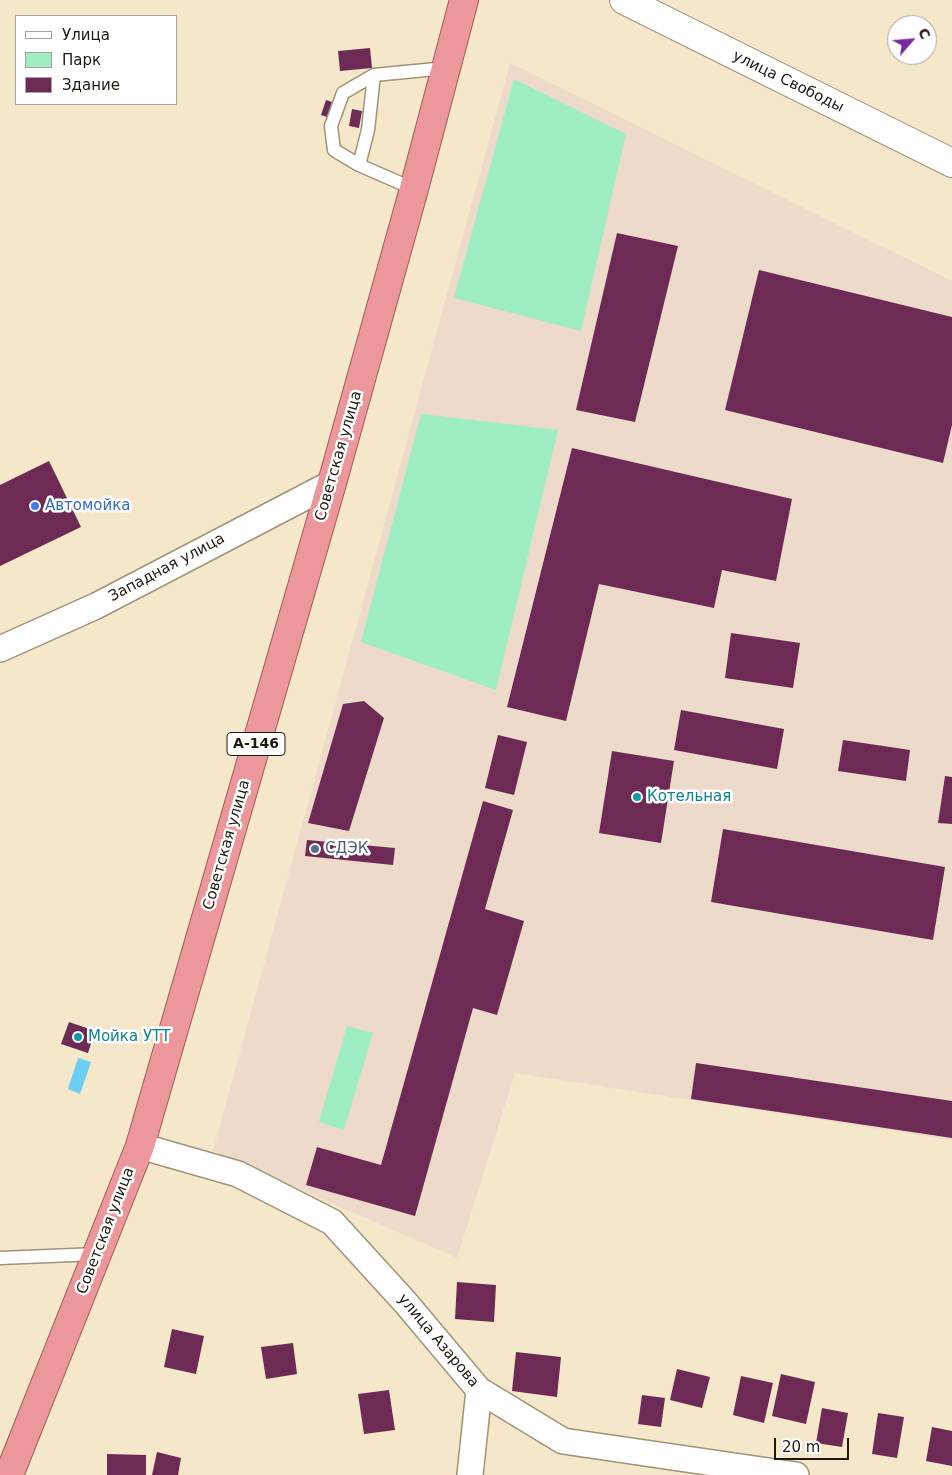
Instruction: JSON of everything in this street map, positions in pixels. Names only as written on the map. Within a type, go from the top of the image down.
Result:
[{"type":"highway","name":"Советская улица","points":[[10,1475],[140,1146],[332,483],[414,190],[464,0]]},
{"type":"street","name":"улица Свободы","points":[[624,0],[952,163]]},
{"type":"street","name":"Западная улица","points":[[0,649],[96,606],[332,483]]},
{"type":"street","name":"улица Азарова","points":[[140,1146],[238,1174],[332,1222],[405,1302],[479,1390],[563,1441],[796,1475]]},
{"type":"street","points":[[470,1475],[479,1390]]},
{"type":"lane","points":[[414,190],[360,165],[334,150],[331,126],[343,93],[374,75],[446,68]]},
{"type":"lane","points":[[360,165],[368,130],[374,75]]},
{"type":"lane","points":[[0,1258],[98,1254]]},
{"type":"shaded area","points":[[510,63],[952,281],[952,1140],[515,1073],[457,1258],[213,1151]]},
{"type":"green space","points":[[514,79],[626,134],[581,331],[454,298]]},
{"type":"green space","points":[[421,414],[558,430],[496,690],[361,642]]},
{"type":"green space","points":[[347,1026],[373,1033],[344,1130],[319,1122]]},
{"type":"water","points":[[78,1058],[91,1062],[80,1094],[68,1089]]},
{"type":"building","points":[[370,48],[372,68],[340,71],[338,51]]},
{"type":"building","points":[[326,100],[332,102],[327,117],[321,115]]},
{"type":"building","points":[[352,109],[362,111],[359,128],[349,126]]},
{"type":"building","points":[[617,233],[678,246],[635,422],[576,410]]},
{"type":"building","points":[[759,270],[952,317],[952,425],[943,463],[725,410]]},
{"type":"building","points":[[572,448],[792,499],[776,581],[722,570],[714,608],[599,584],[566,721],[507,707]]},
{"type":"building","name":"Автомойка","points":[[49,461],[81,527],[0,566],[0,485]]},
{"type":"building","points":[[731,633],[800,643],[793,688],[725,678]]},
{"type":"building","points":[[364,701],[384,718],[349,831],[308,823],[343,704]]},
{"type":"building","points":[[681,710],[784,729],[777,769],[674,750]]},
{"type":"building","points":[[498,735],[527,742],[514,795],[485,788]]},
{"type":"building","points":[[843,740],[910,750],[906,781],[838,771]]},
{"type":"building","name":"Котельная","points":[[612,751],[674,761],[661,843],[599,833]]},
{"type":"building","points":[[945,776],[952,777],[952,824],[938,823]]},
{"type":"building","points":[[483,801],[513,810],[485,909],[524,921],[497,1015],[473,1008],[415,1216],[306,1185],[317,1147],[381,1165]]},
{"type":"building","points":[[723,829],[945,867],[933,940],[711,902]]},
{"type":"building","points":[[307,840],[395,848],[393,865],[305,856]]},
{"type":"building","name":"Мойка УТТ","points":[[69,1022],[95,1031],[88,1053],[61,1044]]},
{"type":"building","points":[[696,1063],[952,1101],[952,1138],[691,1099]]},
{"type":"building","points":[[457,1282],[496,1285],[494,1322],[455,1319]]},
{"type":"building","points":[[172,1329],[204,1336],[196,1374],[164,1367]]},
{"type":"building","points":[[293,1343],[297,1374],[266,1379],[261,1347]]},
{"type":"building","points":[[516,1352],[561,1357],[557,1397],[512,1391]]},
{"type":"building","points":[[677,1369],[710,1377],[702,1408],[670,1400]]},
{"type":"building","points":[[781,1374],[815,1382],[806,1424],[772,1416]]},
{"type":"building","points":[[741,1376],[773,1383],[764,1423],[733,1415]]},
{"type":"building","points":[[389,1390],[395,1430],[364,1434],[358,1394]]},
{"type":"building","points":[[642,1395],[665,1398],[661,1427],[638,1424]]},
{"type":"building","points":[[822,1408],[848,1413],[842,1447],[816,1443]]},
{"type":"building","points":[[878,1413],[904,1417],[897,1458],[872,1454]]},
{"type":"building","points":[[932,1427],[952,1431],[952,1466],[926,1461]]},
{"type":"building","points":[[157,1452],[181,1458],[178,1475],[152,1475]]},
{"type":"building","points":[[107,1454],[146,1455],[146,1475],[107,1475]]},
{"type":"place","name":"Автомойка","points":[[35,506]]},
{"type":"place","name":"Котельная","points":[[637,797]]},
{"type":"place","name":"СДЭК","points":[[315,849]]},
{"type":"place","name":"Мойка УТТ","points":[[78,1037]]}]
